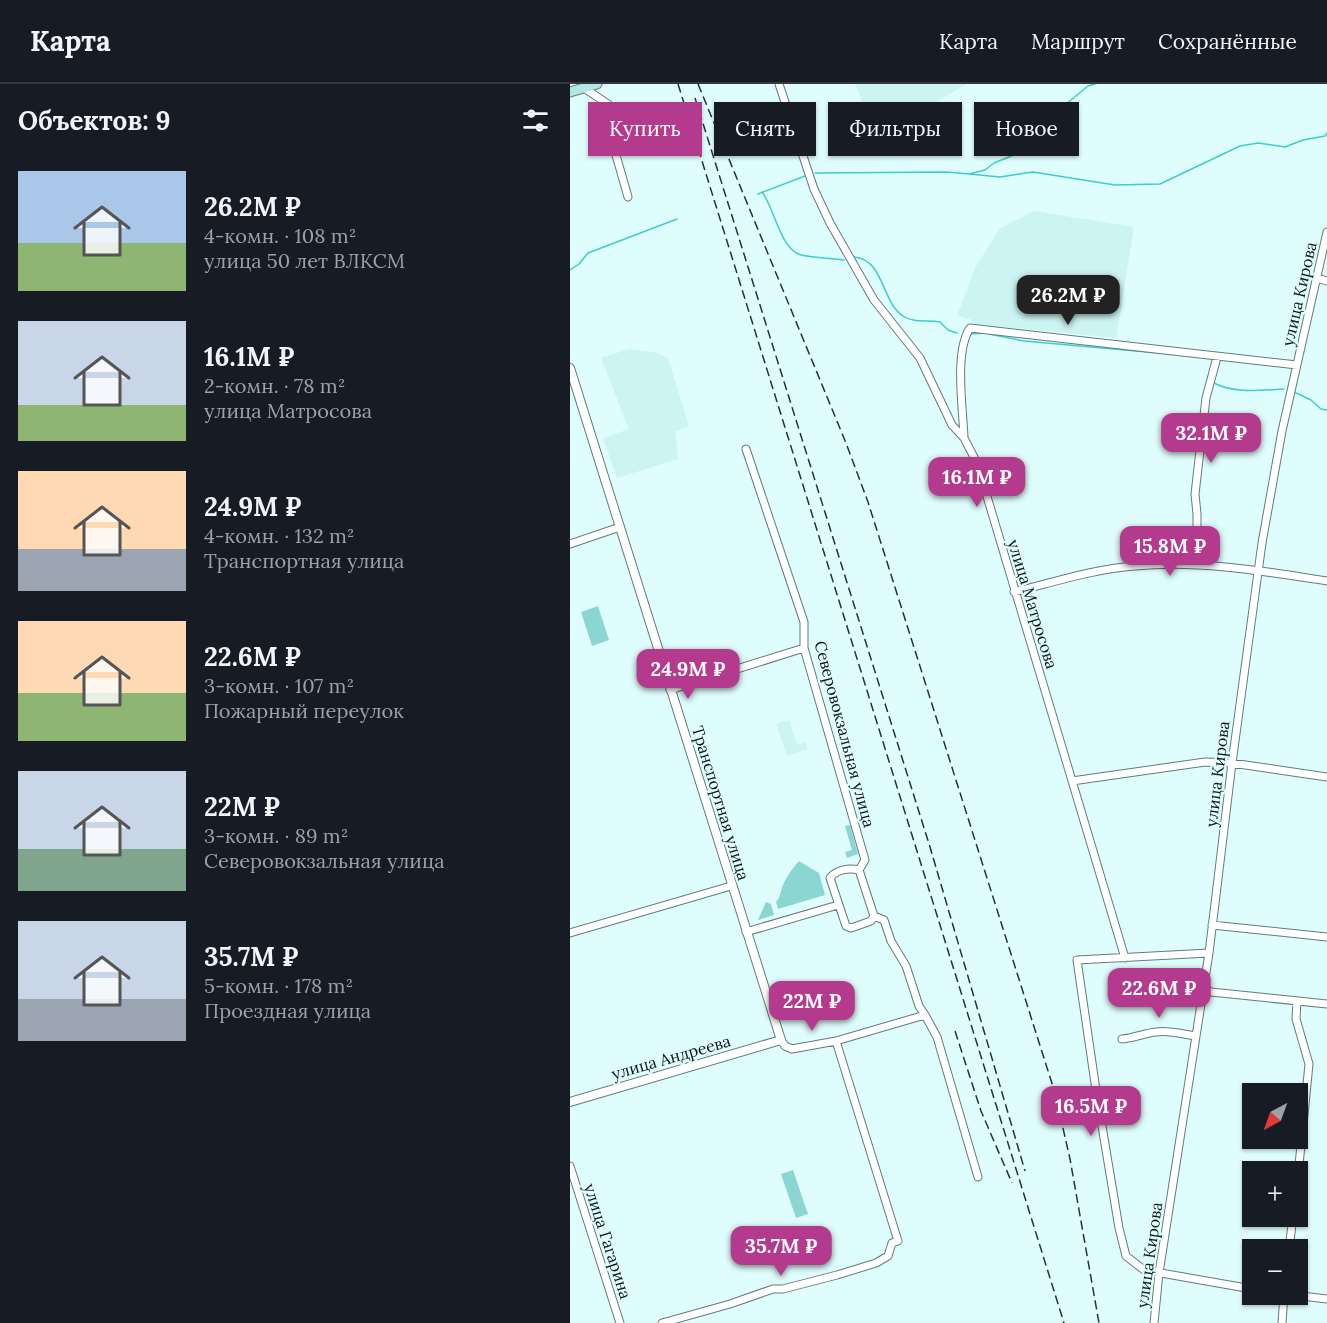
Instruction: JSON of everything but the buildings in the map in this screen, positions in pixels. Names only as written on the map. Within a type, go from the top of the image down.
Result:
[{"type":"main road","points":[[570,92],[597,84]]},
{"type":"street","name":"улица Матросова","points":[[780,84],[814,189],[830,224],[874,300],[920,358],[952,425],[964,438],[976,464],[1125,958]]},
{"type":"street","points":[[584,88],[608,104],[617,133],[614,148],[628,197]]},
{"type":"street","name":"улица Кирова","points":[[1154,1323],[1159,1273],[1209,953],[1258,570],[1282,431],[1327,232]]},
{"type":"street","points":[[1316,278],[1327,281]]},
{"type":"street","points":[[964,438],[961,369],[963,337],[970,328],[1296,365]]},
{"type":"street","points":[[1197,564],[1195,494],[1206,398],[1216,361]]},
{"type":"street","name":"Транспортная улица","points":[[570,369],[781,1040]]},
{"type":"street","name":"Северовокзальная улица","points":[[746,449],[804,622],[804,648],[865,860],[860,870],[874,916],[884,920],[891,941],[906,966],[919,1006],[937,1037],[978,1177]]},
{"type":"street","points":[[570,544],[620,527]]},
{"type":"street","points":[[1014,592],[1087,574],[1134,566],[1197,564],[1258,570],[1327,581]]},
{"type":"street","points":[[670,690],[804,648]]},
{"type":"street","points":[[1072,781],[1205,762],[1232,763],[1327,777]]},
{"type":"street","points":[[860,870],[850,868],[834,873],[830,878],[838,905],[846,926],[851,928],[871,921],[874,916]]},
{"type":"street","points":[[570,933],[731,886]]},
{"type":"street","points":[[746,932],[838,905]]},
{"type":"street","points":[[1212,925],[1327,937]]},
{"type":"street","points":[[1209,953],[1077,960],[1096,1090],[1122,1246],[1126,1256],[1144,1270],[1242,1287]]},
{"type":"street","points":[[1203,987],[1211,992],[1327,1004]]},
{"type":"street","points":[[1297,1001],[1296,1019],[1309,1064],[1299,1161]]},
{"type":"street","points":[[781,1040],[785,1046],[792,1049],[836,1041],[925,1016]]},
{"type":"street","points":[[1122,1040],[1155,1032],[1195,1036]]},
{"type":"street","name":"улица Андреева","points":[[570,1102],[781,1040]]},
{"type":"street","points":[[662,1323],[730,1304],[772,1289],[783,1289],[876,1263],[888,1256],[892,1243],[898,1241],[836,1041]]},
{"type":"street","name":"улица Гагарина","points":[[570,1166],[620,1323]]},
{"type":"street","points":[[1308,1297],[1327,1299]]},
{"type":"street","points":[[1282,1323],[1284,1305]]},
{"type":"shaded area","points":[[855,84],[967,84],[936,102],[862,102]]},
{"type":"shaded area","points":[[1034,211],[1134,227],[1116,338],[976,324],[970,319],[957,316],[975,268],[1000,228]]},
{"type":"shaded area","points":[[629,349],[658,353],[668,358],[689,426],[675,432],[678,459],[617,478],[603,438],[629,429],[601,358]]},
{"type":"shaded area","points":[[598,606],[609,640],[592,646],[581,612]]},
{"type":"shaded area","points":[[789,720],[797,745],[806,742],[808,749],[787,756],[776,724]]},
{"type":"shaded area","points":[[850,825],[858,854],[847,858],[845,852],[852,850],[845,826]]},
{"type":"shaded area","points":[[799,861],[819,873],[825,895],[778,909],[776,902],[783,884]]},
{"type":"shaded area","points":[[766,902],[771,904],[774,915],[758,920]]},
{"type":"shaded area","points":[[793,1170],[808,1214],[796,1218],[781,1174]]},
{"type":"waterway","points":[[815,173],[946,172],[969,174],[985,170],[994,163],[1024,151],[1060,109],[1088,86],[1095,84]]},
{"type":"waterway","points":[[969,174],[1000,177],[1033,172],[1115,185],[1160,184],[1240,146],[1258,143],[1285,147],[1303,140],[1325,136],[1327,133]]},
{"type":"waterway","points":[[758,194],[805,176]]},
{"type":"waterway","points":[[762,192],[783,237],[794,251],[806,256],[844,260]]},
{"type":"waterway","points":[[570,270],[579,264],[588,253],[677,219]]},
{"type":"waterway","points":[[854,257],[871,265],[896,310],[903,316],[912,320],[940,322],[948,330],[957,333]]},
{"type":"waterway","points":[[971,334],[985,333]]},
{"type":"waterway","points":[[989,334],[1024,341],[1181,355]]},
{"type":"waterway","points":[[1214,383],[1239,390],[1284,389]]},
{"type":"waterway","points":[[1294,392],[1311,400],[1321,409],[1327,410]]},
{"type":"railway","points":[[678,84],[1064,1323]]},
{"type":"railway","points":[[698,84],[846,443],[868,502],[1055,1093],[1070,1159],[1099,1323]]},
{"type":"railway","points":[[695,98],[930,847],[1025,1171]]},
{"type":"railway","points":[[955,1031],[981,1111],[1012,1183]]}]
